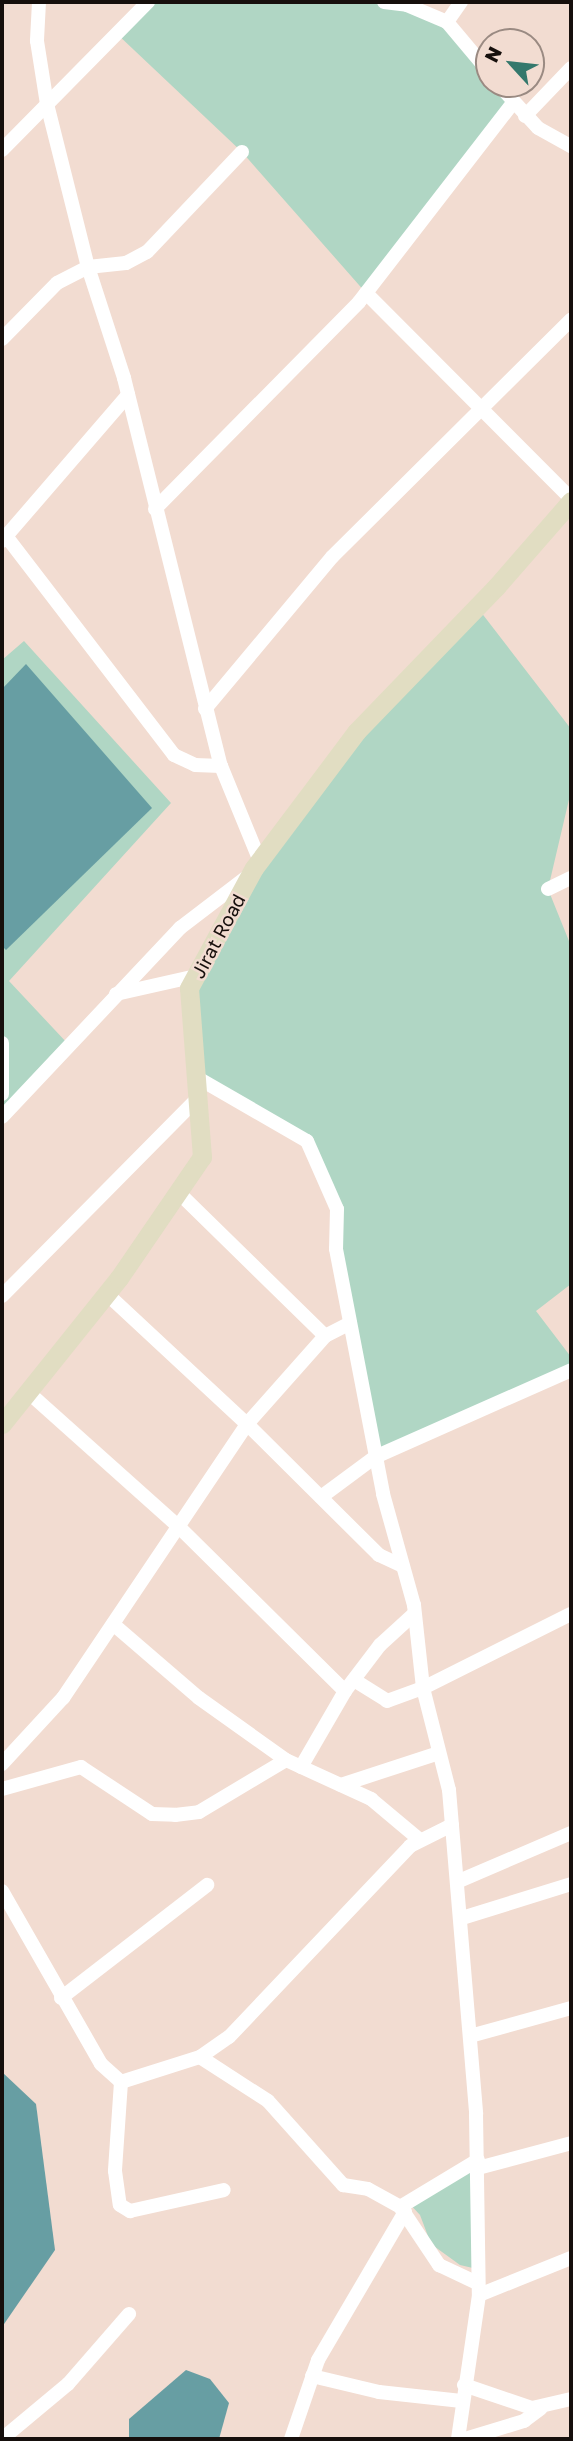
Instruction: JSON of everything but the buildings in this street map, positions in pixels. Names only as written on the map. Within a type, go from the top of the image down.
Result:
[{"type":"main road","name":"Jirat Road","points":[[2,1424],[107,1294],[202,1157],[189,988],[255,868],[356,732],[496,587],[571,500]]},
{"type":"street","points":[[2,1116],[116,994],[199,912],[255,868],[205,709],[128,395],[88,267],[47,104],[37,41],[39,2]]},
{"type":"street","points":[[2,150],[148,2]]},
{"type":"street","points":[[384,2],[407,4],[447,22],[475,55]]},
{"type":"street","points":[[447,22],[461,2]]},
{"type":"street","points":[[525,116],[571,68]]},
{"type":"street","points":[[508,98],[525,116],[571,146]]},
{"type":"street","points":[[155,509],[366,293],[512,104]]},
{"type":"street","points":[[2,339],[57,283],[88,267],[126,263],[147,252],[242,152]]},
{"type":"street","points":[[366,293],[571,500]]},
{"type":"street","points":[[205,709],[332,558],[571,320]]},
{"type":"street","points":[[128,395],[4,539],[174,755],[194,765],[221,766]]},
{"type":"street","points":[[548,889],[571,878]]},
{"type":"street","points":[[116,994],[195,976]]},
{"type":"street","points":[[2,1043],[2,1094]]},
{"type":"street","points":[[196,1077],[307,1141],[337,1209],[336,1249],[376,1457],[414,1614],[423,1688],[439,1753],[459,1881],[478,2164],[478,2289],[458,2439]]},
{"type":"street","points":[[2,1296],[198,1098]]},
{"type":"street","points":[[177,1191],[325,1336]]},
{"type":"street","points":[[107,1294],[247,1424],[379,1555],[403,1566]]},
{"type":"street","points":[[2,1764],[62,1698],[247,1424],[325,1336],[350,1323]]},
{"type":"street","points":[[321,1497],[376,1457],[571,1370]]},
{"type":"street","points":[[28,1392],[178,1526],[349,1685],[387,1701],[423,1688],[571,1614]]},
{"type":"street","points":[[301,1767],[349,1685],[380,1645],[414,1614]]},
{"type":"street","points":[[113,1624],[199,1698],[286,1760],[372,1799],[420,1840]]},
{"type":"street","points":[[341,1785],[439,1753]]},
{"type":"street","points":[[2,1789],[81,1767],[152,1814],[176,1815],[200,1812],[286,1760]]},
{"type":"street","points":[[121,2082],[200,2057],[229,2037],[420,1840],[452,1825]]},
{"type":"street","points":[[459,1881],[571,1833]]},
{"type":"street","points":[[462,1918],[571,1884]]},
{"type":"street","points":[[61,1998],[207,1885]]},
{"type":"street","points":[[2,1891],[101,2064],[121,2082]]},
{"type":"street","points":[[470,2036],[571,2008]]},
{"type":"street","points":[[200,2057],[268,2101],[343,2185],[368,2189],[402,2209],[427,2253],[439,2265],[478,2289]]},
{"type":"street","points":[[121,2082],[115,2171],[120,2205],[130,2211],[224,2190]]},
{"type":"street","points":[[291,2439],[312,2376],[402,2209],[478,2164],[571,2143]]},
{"type":"street","points":[[478,2289],[571,2258]]},
{"type":"street","points":[[2,2439],[68,2384],[129,2314]]},
{"type":"street","points":[[312,2376],[379,2392],[462,2401]]},
{"type":"street","points":[[464,2385],[541,2408]]},
{"type":"street","points":[[465,2439],[524,2421],[541,2408],[571,2399]]},
{"type":"green space","points":[[148,2],[384,2],[447,22],[475,55],[475,98],[508,98],[512,104],[366,293],[242,152],[116,33]]},
{"type":"green space","points":[[477,607],[571,729],[571,791],[548,889],[571,946],[571,1284],[536,1311],[571,1357],[571,1370],[375,1457],[336,1209],[307,1141],[196,1077],[189,988],[287,825]]},
{"type":"green space","points":[[24,641],[171,803],[9,981],[68,1044],[2,1117],[2,660]]},
{"type":"green space","points":[[475,2164],[477,2269],[460,2265],[431,2244],[420,2215],[407,2201]]},
{"type":"water","points":[[26,664],[152,808],[6,950],[2,946],[2,689]]},
{"type":"water","points":[[2,2072],[36,2104],[55,2250],[2,2327]]},
{"type":"water","points":[[186,2370],[210,2379],[229,2403],[219,2439],[129,2439],[129,2419]]}]
